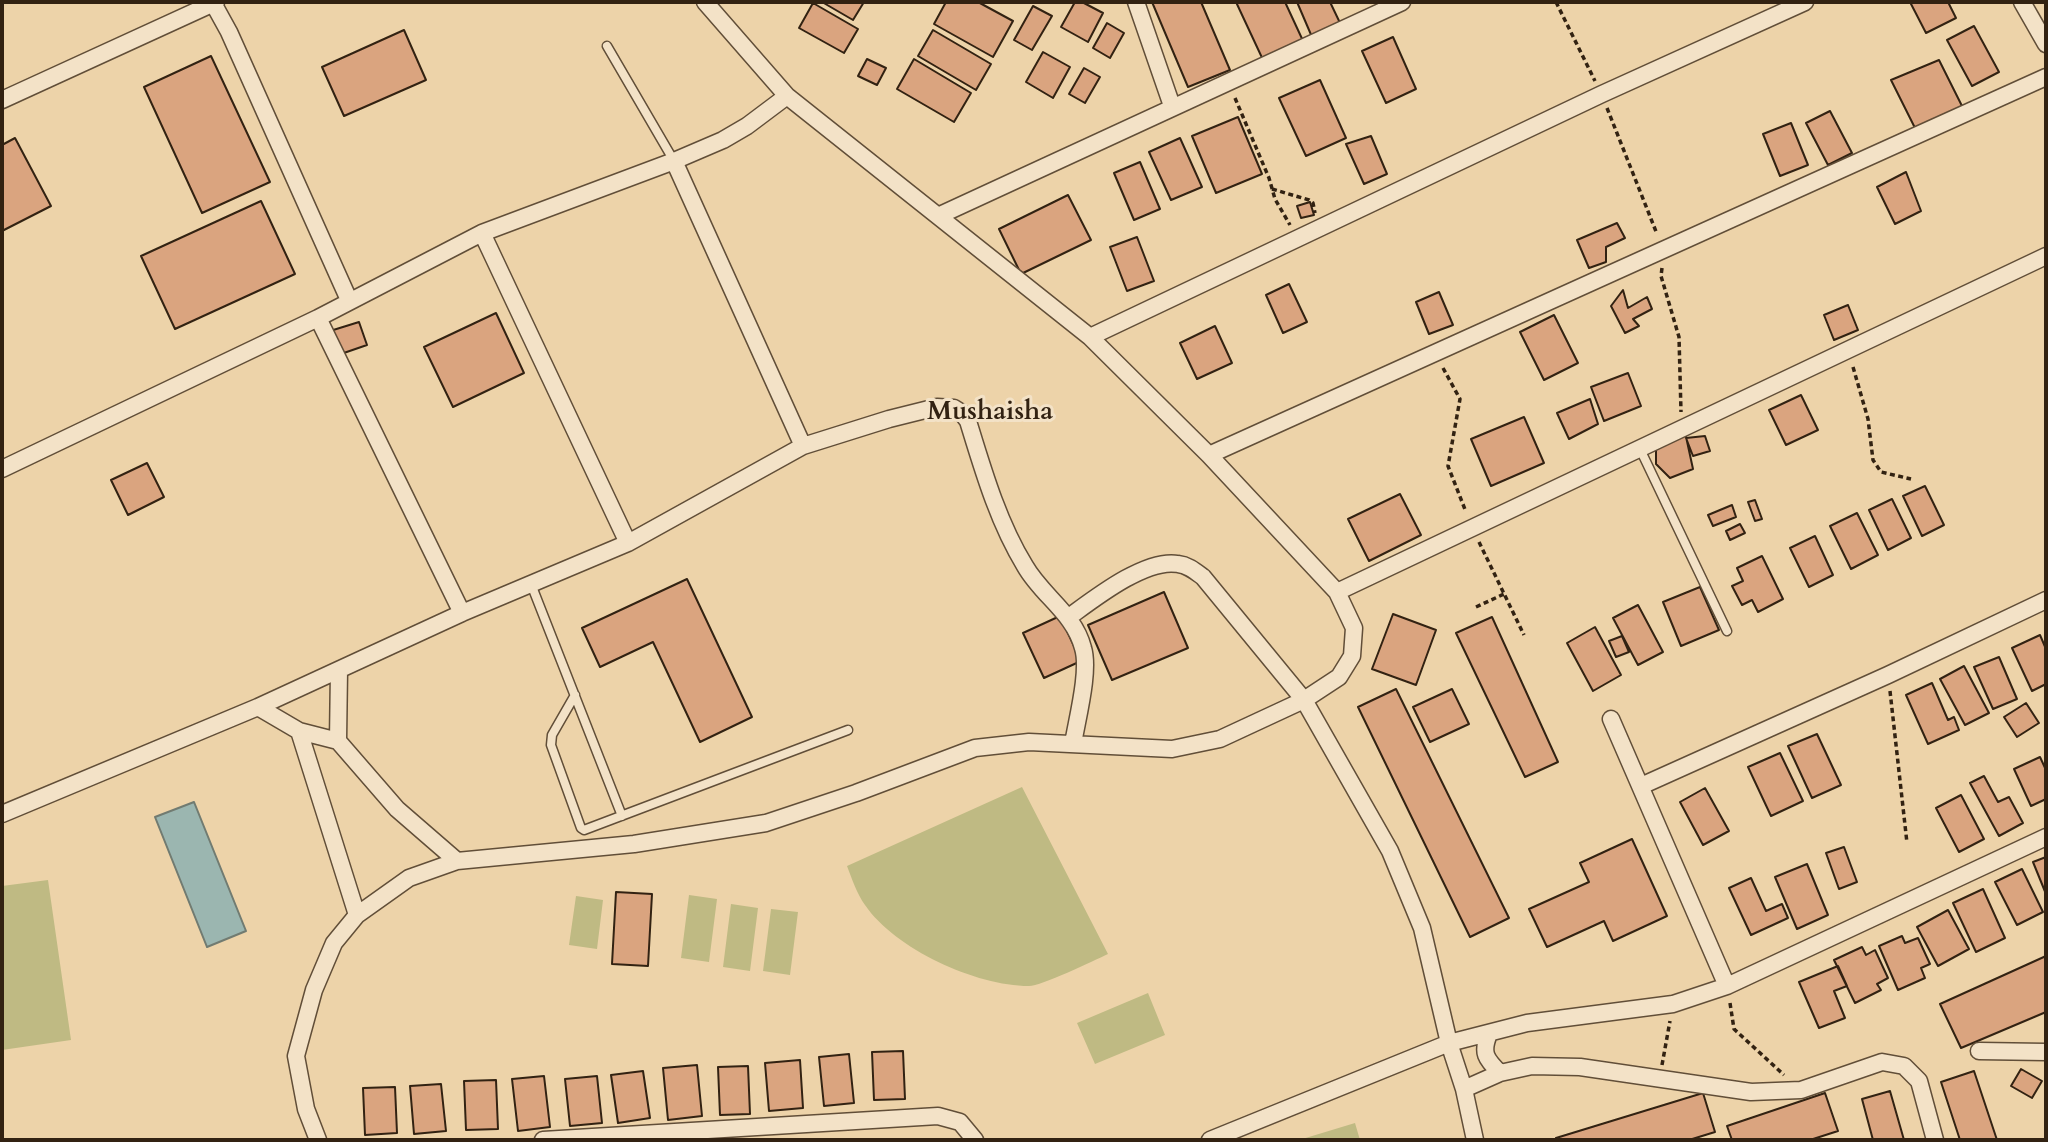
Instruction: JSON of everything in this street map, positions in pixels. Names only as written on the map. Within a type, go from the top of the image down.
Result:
[{"type":"street","points":[[2,100],[215,2],[349,300]]},
{"type":"street","points":[[318,1140],[306,1109],[296,1056],[314,990],[334,943],[357,915],[409,878],[457,861],[634,844],[766,822],[856,793],[975,748],[1029,742],[1172,749],[1220,739],[1304,700],[1339,677],[1352,656],[1354,628],[1337,592],[1209,455],[1090,337],[787,96],[705,2]]},
{"type":"street","points":[[1136,2],[1172,106]]},
{"type":"street","points":[[938,216],[1402,2]]},
{"type":"street","points":[[1090,337],[1602,94],[1805,2]]},
{"type":"street","points":[[2022,2],[2046,44]]},
{"type":"street","points":[[1209,455],[2046,76]]},
{"type":"street","points":[[2,469],[318,318],[482,233],[723,140],[787,96]]},
{"type":"street","points":[[674,161],[803,446]]},
{"type":"street","points":[[482,233],[628,543]]},
{"type":"street","points":[[1337,592],[2046,256]]},
{"type":"street","points":[[318,318],[462,613]]},
{"type":"street","points":[[2,814],[258,707],[531,582],[628,543],[803,446],[937,407],[954,408],[968,421],[1007,532],[1025,567],[1069,617],[1084,649],[1081,699],[1073,744]]},
{"type":"street","points":[[1069,617],[1100,594],[1154,566],[1181,564],[1203,577],[1304,700],[1390,851],[1422,928],[1448,1043],[1464,1089],[1475,1140]]},
{"type":"street","points":[[1641,786],[1888,675],[2046,600]]},
{"type":"street","points":[[338,670],[338,741]]},
{"type":"street","points":[[258,707],[299,731],[338,741],[397,809],[457,861]]},
{"type":"street","points":[[1611,719],[1727,986]]},
{"type":"street","points":[[299,731],[357,915]]},
{"type":"street","points":[[1210,1140],[1448,1043],[1527,1023],[1673,1004],[1727,986],[2046,837]]},
{"type":"street","points":[[1489,1034],[1484,1047],[1488,1061],[1500,1073]]},
{"type":"street","points":[[1979,1051],[2046,1052]]},
{"type":"street","points":[[1464,1089],[1500,1073],[1532,1066],[1580,1067],[1751,1092],[1801,1090],[1882,1062],[1904,1066],[1919,1082],[1935,1140]]},
{"type":"street","points":[[543,1140],[938,1116],[960,1122],[975,1140]]},
{"type":"lane","points":[[607,46],[674,161]]},
{"type":"lane","points":[[1640,449],[1727,631]]},
{"type":"lane","points":[[531,582],[622,816]]},
{"type":"lane","points":[[575,695],[552,735],[551,745],[581,828],[588,829],[848,730]]},
{"type":"path","points":[[1556,2],[1602,94],[1664,251],[1661,276],[1679,338],[1681,430]]},
{"type":"path","points":[[1228,83],[1284,217],[1300,237]]},
{"type":"path","points":[[1272,189],[1312,201],[1320,228]]},
{"type":"path","points":[[1848,351],[1868,419],[1873,460],[1881,472],[1911,480]]},
{"type":"path","points":[[1434,352],[1460,399],[1448,466],[1473,528],[1524,635]]},
{"type":"path","points":[[1476,607],[1504,594]]},
{"type":"path","points":[[1888,675],[1906,843]]},
{"type":"path","points":[[1727,986],[1734,1029],[1801,1090]]},
{"type":"path","points":[[1660,1077],[1673,1004]]},
{"type":"shaded area","points":[[1022,787],[1108,954],[1055,978],[1029,986],[985,980],[938,962],[916,950],[878,921],[857,891],[847,866]]},
{"type":"shaded area","points":[[48,880],[71,1040],[2,1050],[2,886]]},
{"type":"shaded area","points":[[689,895],[717,899],[709,962],[681,958]]},
{"type":"shaded area","points":[[576,896],[603,900],[597,949],[569,945]]},
{"type":"shaded area","points":[[731,904],[758,908],[750,971],[723,967]]},
{"type":"shaded area","points":[[771,909],[798,912],[790,975],[763,971]]},
{"type":"shaded area","points":[[1148,993],[1165,1035],[1095,1064],[1077,1023]]},
{"type":"shaded area","points":[[1355,1123],[1360,1140],[1299,1140]]},
{"type":"water","points":[[194,802],[246,931],[207,947],[155,817]]},
{"type":"building","points":[[822,2],[864,2],[853,20]]},
{"type":"building","points":[[946,2],[978,2],[1013,21],[993,57],[934,24]]},
{"type":"building","points":[[1075,2],[1082,2],[1103,13],[1088,42],[1061,27]]},
{"type":"building","points":[[1152,2],[1201,2],[1230,70],[1188,87]]},
{"type":"building","points":[[1236,2],[1285,2],[1304,43],[1264,62]]},
{"type":"building","points":[[1297,2],[1330,2],[1341,25],[1312,37]]},
{"type":"building","points":[[1910,2],[1948,2],[1956,18],[1926,33]]},
{"type":"building","points":[[813,3],[858,29],[844,53],[799,28]]},
{"type":"building","points":[[1033,6],[1052,16],[1032,50],[1014,40]]},
{"type":"building","points":[[1107,23],[1124,33],[1110,58],[1093,48]]},
{"type":"building","points":[[1974,26],[1999,72],[1972,86],[1947,40]]},
{"type":"building","points":[[404,30],[426,80],[344,116],[322,67]]},
{"type":"building","points":[[933,30],[991,64],[976,90],[918,56]]},
{"type":"building","points":[[1393,37],[1416,89],[1386,103],[1362,51]]},
{"type":"building","points":[[1043,52],[1070,67],[1053,98],[1026,82]]},
{"type":"building","points":[[211,56],[270,182],[202,213],[144,87]]},
{"type":"building","points":[[867,59],[886,68],[877,85],[858,76]]},
{"type":"building","points":[[914,59],[971,93],[954,122],[897,89]]},
{"type":"building","points":[[1939,60],[1963,108],[1915,128],[1891,80]]},
{"type":"building","points":[[1084,68],[1100,77],[1085,103],[1069,94]]},
{"type":"building","points":[[1320,80],[1346,138],[1306,156],[1279,98]]},
{"type":"building","points":[[1830,111],[1852,153],[1828,165],[1806,123]]},
{"type":"building","points":[[1238,117],[1262,174],[1216,193],[1192,136]]},
{"type":"building","points":[[1791,123],[1808,165],[1780,176],[1763,134]]},
{"type":"building","points":[[1371,136],[1387,174],[1364,184],[1346,144]]},
{"type":"building","points":[[15,138],[51,206],[2,231],[2,145]]},
{"type":"building","points":[[1180,138],[1202,187],[1171,200],[1149,152]]},
{"type":"building","points":[[1140,162],[1160,209],[1134,220],[1114,173]]},
{"type":"building","points":[[1906,172],[1921,211],[1895,224],[1877,187]]},
{"type":"building","points":[[1068,195],[1091,240],[1021,274],[999,229]]},
{"type":"building","points":[[261,201],[295,274],[175,329],[141,256]]},
{"type":"building","points":[[1310,202],[1314,215],[1301,218],[1297,206]]},
{"type":"building","points":[[1617,223],[1625,238],[1606,247],[1606,262],[1589,268],[1577,240]]},
{"type":"building","points":[[1137,237],[1154,281],[1127,291],[1110,247]]},
{"type":"building","points":[[1289,284],[1307,322],[1283,333],[1266,295]]},
{"type":"building","points":[[1623,290],[1628,308],[1647,297],[1652,309],[1633,319],[1639,326],[1625,333],[1611,306]]},
{"type":"building","points":[[1439,292],[1453,325],[1429,334],[1416,302]]},
{"type":"building","points":[[1848,305],[1858,330],[1834,340],[1824,315]]},
{"type":"building","points":[[496,313],[524,373],[453,407],[424,347]]},
{"type":"building","points":[[1554,315],[1578,363],[1544,380],[1520,332]]},
{"type":"building","points":[[359,322],[367,345],[338,355],[330,331]]},
{"type":"building","points":[[1215,326],[1232,363],[1197,379],[1180,343]]},
{"type":"building","points":[[1628,373],[1641,406],[1604,421],[1591,387]]},
{"type":"building","points":[[1801,395],[1818,430],[1786,445],[1769,410]]},
{"type":"building","points":[[1590,399],[1598,424],[1569,439],[1557,413]]},
{"type":"building","points":[[1524,417],[1544,463],[1491,486],[1471,439]]},
{"type":"building","points":[[1685,432],[1693,469],[1670,478],[1656,464],[1656,445]]},
{"type":"building","points":[[1705,436],[1710,451],[1693,456],[1686,438]]},
{"type":"building","points":[[147,463],[164,497],[128,515],[111,480]]},
{"type":"building","points":[[1925,486],[1944,525],[1922,536],[1903,496]]},
{"type":"building","points":[[1400,494],[1421,535],[1369,561],[1348,519]]},
{"type":"building","points":[[1892,499],[1911,538],[1888,550],[1869,510]]},
{"type":"building","points":[[1755,500],[1762,519],[1755,521],[1748,502]]},
{"type":"building","points":[[1732,505],[1736,517],[1713,526],[1708,515]]},
{"type":"building","points":[[1857,513],[1878,555],[1851,569],[1830,526]]},
{"type":"building","points":[[1740,524],[1745,533],[1730,540],[1726,531]]},
{"type":"building","points":[[1815,536],[1833,575],[1809,587],[1790,548]]},
{"type":"building","points":[[1762,556],[1783,599],[1758,612],[1752,600],[1742,605],[1732,586],[1743,581],[1737,568]]},
{"type":"building","points":[[687,579],[752,717],[700,742],[653,642],[600,667],[582,628]]},
{"type":"building","points":[[1700,587],[1719,630],[1681,646],[1663,602]]},
{"type":"building","points":[[1164,592],[1188,648],[1112,680],[1088,625]]},
{"type":"building","points":[[1638,605],[1663,652],[1638,665],[1613,618]]},
{"type":"building","points":[[1393,614],[1436,630],[1416,685],[1372,669]]},
{"type":"building","points":[[1060,616],[1081,661],[1044,678],[1023,633]]},
{"type":"building","points":[[1492,617],[1558,762],[1525,777],[1456,633]]},
{"type":"building","points":[[1595,627],[1621,675],[1593,691],[1567,643]]},
{"type":"building","points":[[2040,635],[2046,649],[2046,684],[2032,691],[2012,648]]},
{"type":"building","points":[[1622,636],[1629,652],[1616,657],[1609,641]]},
{"type":"building","points":[[1999,657],[2017,699],[1993,709],[1974,667]]},
{"type":"building","points":[[1964,666],[1989,713],[1965,725],[1940,679]]},
{"type":"building","points":[[1932,683],[1948,720],[1954,717],[1959,730],[1928,744],[1906,695]]},
{"type":"building","points":[[1396,689],[1509,918],[1470,937],[1358,707]]},
{"type":"building","points":[[1452,689],[1469,724],[1430,742],[1413,707]]},
{"type":"building","points":[[2026,703],[2039,723],[2017,737],[2004,717]]},
{"type":"building","points":[[1817,734],[1841,785],[1812,798],[1788,746]]},
{"type":"building","points":[[1780,753],[1803,801],[1771,816],[1748,767]]},
{"type":"building","points":[[2040,757],[2046,770],[2046,799],[2031,806],[2014,769]]},
{"type":"building","points":[[1984,776],[1998,802],[2009,797],[2023,823],[1999,836],[1970,783]]},
{"type":"building","points":[[1705,788],[1729,831],[1703,845],[1680,802]]},
{"type":"building","points":[[1961,795],[1984,839],[1959,852],[1936,808]]},
{"type":"building","points":[[1632,839],[1667,916],[1613,941],[1604,921],[1547,947],[1529,909],[1589,882],[1580,863]]},
{"type":"building","points":[[1844,847],[1857,882],[1839,889],[1826,853]]},
{"type":"building","points":[[2046,857],[2046,894],[2033,862]]},
{"type":"building","points":[[1807,864],[1828,915],[1797,929],[1775,877]]},
{"type":"building","points":[[2022,869],[2043,912],[2017,925],[1995,882]]},
{"type":"building","points":[[1751,878],[1766,911],[1782,904],[1788,918],[1751,935],[1729,888]]},
{"type":"building","points":[[1983,889],[2005,938],[1976,952],[1953,903]]},
{"type":"building","points":[[616,892],[652,894],[648,966],[612,964]]},
{"type":"building","points":[[1948,910],[1969,949],[1938,966],[1917,927]]},
{"type":"building","points":[[1902,936],[1905,943],[1918,938],[1930,964],[1921,968],[1925,978],[1898,990],[1879,946]]},
{"type":"building","points":[[1862,947],[1866,955],[1875,950],[1888,978],[1877,984],[1881,990],[1855,1003],[1834,960]]},
{"type":"building","points":[[2046,956],[2046,1012],[1961,1048],[1940,1004]]},
{"type":"building","points":[[1838,966],[1847,986],[1834,991],[1845,1018],[1819,1028],[1799,982]]},
{"type":"building","points":[[903,1051],[905,1099],[874,1100],[872,1052]]},
{"type":"building","points":[[849,1054],[854,1103],[824,1106],[819,1057]]},
{"type":"building","points":[[800,1060],[803,1108],[769,1111],[765,1063]]},
{"type":"building","points":[[697,1065],[702,1116],[668,1120],[663,1068]]},
{"type":"building","points":[[748,1066],[750,1114],[720,1115],[718,1067]]},
{"type":"building","points":[[2021,1069],[2042,1081],[2032,1098],[2011,1086]]},
{"type":"building","points":[[643,1071],[650,1118],[618,1123],[611,1075]]},
{"type":"building","points":[[1974,1071],[1997,1140],[1960,1140],[1941,1082]]},
{"type":"building","points":[[544,1076],[550,1127],[518,1131],[512,1079]]},
{"type":"building","points":[[597,1076],[602,1123],[570,1126],[565,1079]]},
{"type":"building","points":[[496,1080],[498,1129],[466,1130],[464,1081]]},
{"type":"building","points":[[441,1084],[446,1131],[414,1134],[410,1086]]},
{"type":"building","points":[[395,1087],[397,1133],[365,1135],[363,1088]]},
{"type":"building","points":[[1890,1091],[1904,1140],[1873,1140],[1862,1099]]},
{"type":"building","points":[[1703,1093],[1715,1132],[1689,1140],[1556,1138]]},
{"type":"building","points":[[1825,1093],[1838,1131],[1810,1140],[1732,1140],[1727,1126]]},
{"type":"district","name":"Mushaisha","points":[[990,413]]}]
